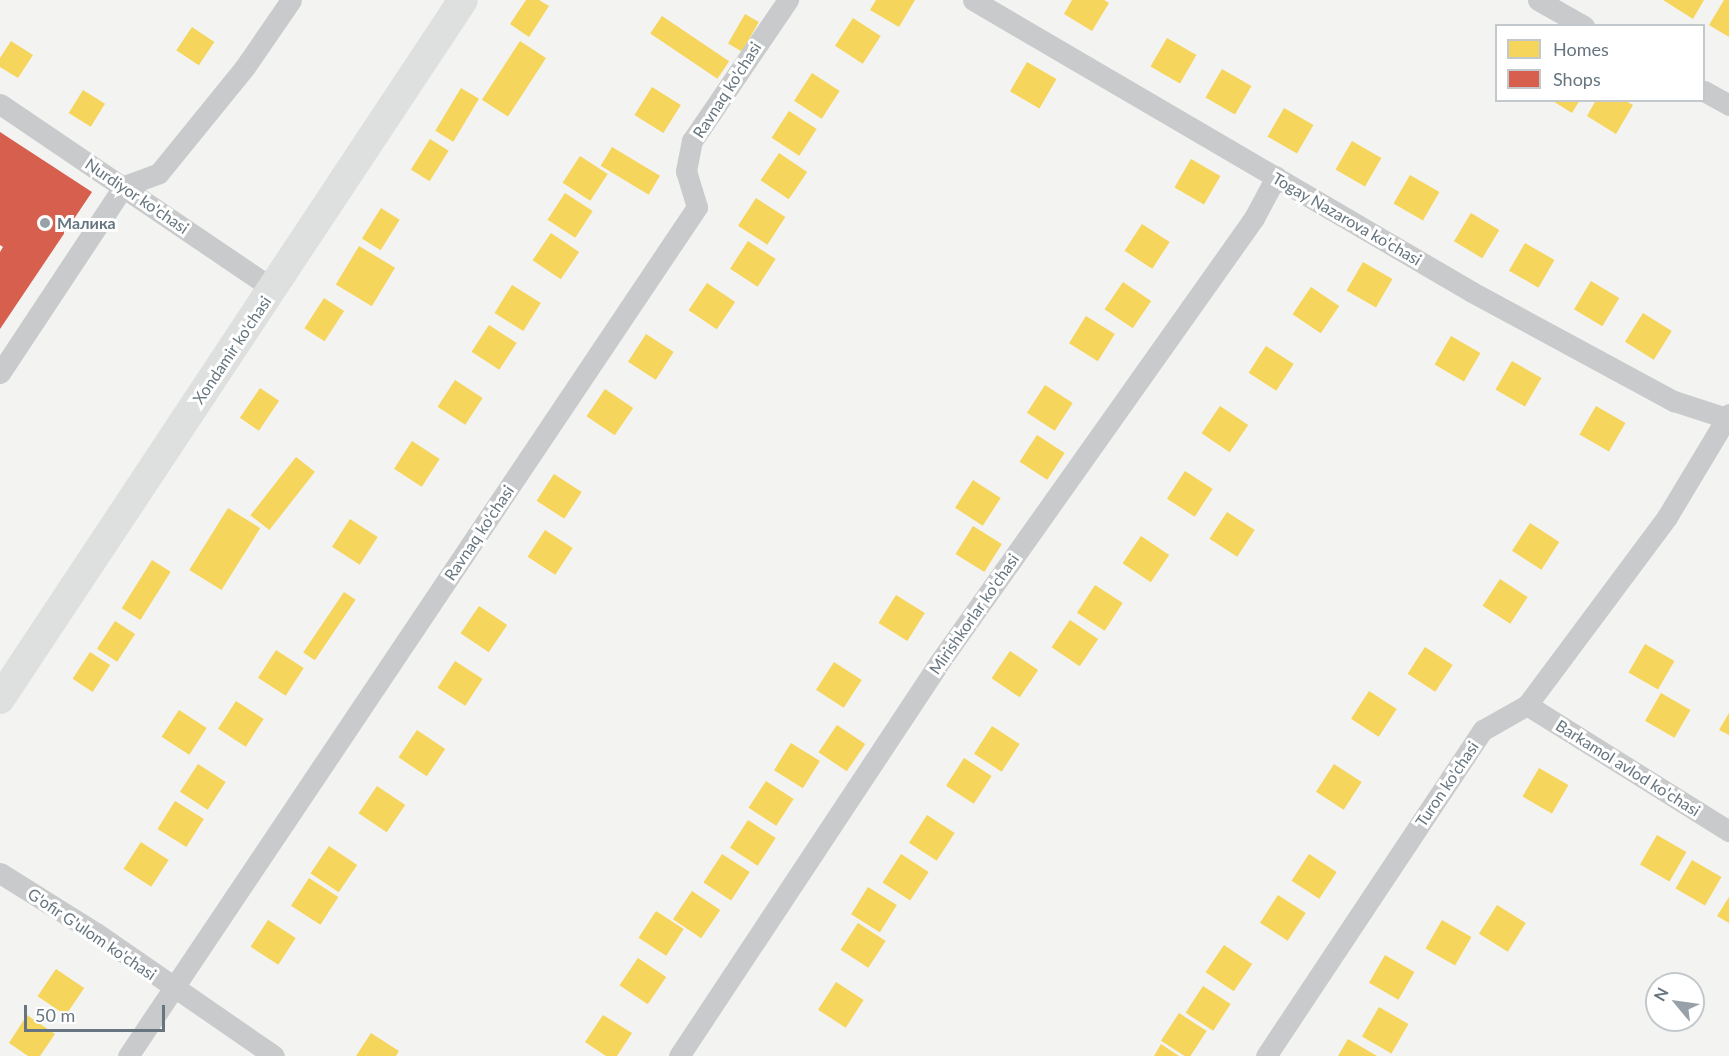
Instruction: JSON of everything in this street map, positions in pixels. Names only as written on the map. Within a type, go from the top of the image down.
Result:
[{"type":"main road","name":"Xondamir ko'chasi","points":[[0,699],[463,0]]},
{"type":"street","points":[[0,373],[124,186],[159,173],[245,68],[291,0]]},
{"type":"street","name":"Ravnaq ko'chasi","points":[[128,1056],[697,207],[686,171],[692,141],[788,0]]},
{"type":"street","name":"Togay Nazarova ko'chasi","points":[[973,0],[1472,292],[1674,401],[1728,417]]},
{"type":"street","points":[[1538,0],[1580,24]]},
{"type":"street","points":[[1705,92],[1729,105]]},
{"type":"street","name":"Nurdiyor ko'chasi","points":[[0,104],[273,289]]},
{"type":"street","name":"Mirishkorlar ko'chasi","points":[[679,1056],[936,667],[1254,218],[1276,177]]},
{"type":"street","name":"Turon ko'chasi","points":[[1266,1056],[1483,730],[1527,705],[1667,517],[1728,417]]},
{"type":"street","name":"Barkamol avlod ko'chasi","points":[[1527,705],[1729,831]]},
{"type":"street","name":"G'ofir G'ulom ko'chasi","points":[[0,873],[96,933],[173,989],[274,1056]]},
{"type":"building: Homes","points":[[526,0],[539,0],[549,6],[529,37],[510,24]]},
{"type":"building: Homes","points":[[876,0],[915,0],[899,27],[870,10]]},
{"type":"building: Homes","points":[[1072,0],[1104,0],[1109,3],[1092,31],[1064,14]]},
{"type":"building: Homes","points":[[1663,0],[1704,0],[1693,19]]},
{"type":"building: Homes","points":[[1724,0],[1729,0],[1729,37],[1709,25]]},
{"type":"building: Homes","points":[[745,14],[759,22],[742,51],[728,43]]},
{"type":"building: Homes","points":[[662,16],[729,61],[717,79],[650,33]]},
{"type":"building: Homes","points":[[853,18],[881,36],[863,64],[835,46]]},
{"type":"building: Homes","points":[[192,27],[214,42],[199,65],[176,50]]},
{"type":"building: Homes","points":[[1167,38],[1196,55],[1180,84],[1150,67]]},
{"type":"building: Homes","points":[[11,41],[33,55],[18,78],[0,67],[0,58]]},
{"type":"building: Homes","points":[[520,41],[546,58],[508,117],[482,100]]},
{"type":"building: Homes","points":[[1027,62],[1056,79],[1039,108],[1010,91]]},
{"type":"building: Homes","points":[[1222,69],[1251,86],[1235,115],[1206,98]]},
{"type":"building: Homes","points":[[812,73],[840,91],[822,119],[794,101]]},
{"type":"building: Homes","points":[[652,87],[681,105],[663,133],[635,115]]},
{"type":"building: Homes","points":[[461,88],[479,99],[453,142],[435,131]]},
{"type":"building: Homes","points":[[83,90],[105,104],[91,127],[69,113]]},
{"type":"building: Homes","points":[[1554,102],[1579,102],[1572,113]]},
{"type":"building: Homes","points":[[1595,102],[1628,102],[1633,105],[1616,134],[1587,116]]},
{"type":"building: Homes","points":[[1284,108],[1313,125],[1297,154],[1268,137]]},
{"type":"building: Homes","points":[[789,111],[817,129],[799,156],[772,138]]},
{"type":"building: Homes","points":[[430,139],[449,151],[430,181],[411,170]]},
{"type":"building: Homes","points":[[1352,141],[1381,158],[1365,187],[1336,170]]},
{"type":"building: Homes","points":[[612,147],[660,176],[649,195],[601,166]]},
{"type":"building: Homes","points":[[779,153],[807,172],[789,199],[761,180]]},
{"type":"building: Homes","points":[[580,156],[608,174],[590,201],[563,183]]},
{"type":"building: Homes","points":[[1191,159],[1220,176],[1204,205],[1174,188]]},
{"type":"building: Homes","points":[[1410,175],[1439,192],[1423,221],[1394,204]]},
{"type":"building: Homes","points":[[565,193],[593,211],[575,238],[548,220]]},
{"type":"building: Homes","points":[[756,198],[785,217],[767,245],[738,226]]},
{"type":"building: Homes","points":[[381,208],[400,220],[381,250],[362,239]]},
{"type":"building: Homes","points":[[1471,213],[1499,230],[1482,258],[1454,241]]},
{"type":"building: Homes","points":[[1142,224],[1170,242],[1152,269],[1125,251]]},
{"type":"building: Homes","points":[[551,233],[579,252],[561,279],[533,260]]},
{"type":"building: Homes","points":[[748,241],[776,259],[758,287],[730,269]]},
{"type":"building: Homes","points":[[1525,243],[1554,260],[1538,288],[1509,271]]},
{"type":"building: Homes","points":[[359,246],[395,268],[372,306],[336,285]]},
{"type":"building: Homes","points":[[1363,262],[1392,279],[1376,308],[1346,291]]},
{"type":"building: Homes","points":[[1591,281],[1619,298],[1602,326],[1574,309]]},
{"type":"building: Homes","points":[[1123,282],[1151,301],[1133,328],[1105,309]]},
{"type":"building: Homes","points":[[707,283],[735,302],[717,329],[689,310]]},
{"type":"building: Homes","points":[[512,285],[541,303],[523,331],[495,313]]},
{"type":"building: Homes","points":[[1311,287],[1339,306],[1321,333],[1293,314]]},
{"type":"building: Homes","points":[[324,298],[344,311],[325,341],[304,328]]},
{"type":"building: Homes","points":[[1643,313],[1672,331],[1654,360],[1625,342]]},
{"type":"building: Homes","points":[[1086,316],[1115,334],[1098,361],[1069,343]]},
{"type":"building: Homes","points":[[489,325],[517,343],[499,370],[472,352]]},
{"type":"building: Homes","points":[[646,334],[674,352],[656,380],[628,362]]},
{"type":"building: Homes","points":[[1451,336],[1480,353],[1464,382],[1434,365]]},
{"type":"building: Homes","points":[[1266,346],[1294,364],[1276,391],[1249,373]]},
{"type":"building: Homes","points":[[1512,361],[1541,378],[1525,407],[1496,390]]},
{"type":"building: Homes","points":[[455,380],[483,398],[465,425],[438,407]]},
{"type":"building: Homes","points":[[1045,385],[1073,403],[1055,431],[1027,413]]},
{"type":"building: Homes","points":[[260,388],[279,401],[259,431],[240,418]]},
{"type":"building: Homes","points":[[605,389],[633,408],[615,435],[587,416]]},
{"type":"building: Homes","points":[[1220,406],[1248,425],[1230,452],[1202,433]]},
{"type":"building: Homes","points":[[1596,406],[1625,423],[1609,452],[1580,435]]},
{"type":"building: Homes","points":[[1037,435],[1065,453],[1047,480],[1020,462]]},
{"type":"building: Homes","points":[[412,441],[440,459],[422,487],[394,469]]},
{"type":"building: Homes","points":[[296,457],[315,472],[269,530],[250,515]]},
{"type":"building: Homes","points":[[1185,471],[1213,489],[1195,517],[1167,499]]},
{"type":"building: Homes","points":[[554,474],[582,492],[564,519],[537,501]]},
{"type":"building: Homes","points":[[973,480],[1001,498],[983,526],[955,508]]},
{"type":"building: Homes","points":[[228,508],[260,528],[222,590],[189,570]]},
{"type":"building: Homes","points":[[1227,512],[1255,530],[1237,557],[1210,539]]},
{"type":"building: Homes","points":[[350,519],[378,537],[360,565],[332,547]]},
{"type":"building: Homes","points":[[1530,523],[1559,542],[1541,570],[1512,551]]},
{"type":"building: Homes","points":[[973,526],[1002,544],[984,572],[956,554]]},
{"type":"building: Homes","points":[[545,530],[573,548],[555,575],[528,557]]},
{"type":"building: Homes","points":[[1141,536],[1169,555],[1151,582],[1123,563]]},
{"type":"building: Homes","points":[[152,560],[171,572],[140,620],[122,608]]},
{"type":"building: Homes","points":[[1500,579],[1528,597],[1510,624],[1483,606]]},
{"type":"building: Homes","points":[[1095,585],[1123,603],[1105,631],[1077,613]]},
{"type":"building: Homes","points":[[344,592],[356,600],[315,660],[303,653]]},
{"type":"building: Homes","points":[[896,595],[925,613],[907,641],[879,623]]},
{"type":"building: Homes","points":[[479,606],[507,625],[489,652],[461,633]]},
{"type":"building: Homes","points":[[1070,620],[1098,639],[1080,666],[1052,647]]},
{"type":"building: Homes","points":[[115,621],[135,634],[117,662],[97,649]]},
{"type":"building: Homes","points":[[1645,644],[1674,661],[1658,690],[1628,673]]},
{"type":"building: Homes","points":[[1425,647],[1453,665],[1435,692],[1408,674]]},
{"type":"building: Homes","points":[[276,650],[304,668],[286,696],[258,678]]},
{"type":"building: Homes","points":[[1010,651],[1038,670],[1020,697],[992,678]]},
{"type":"building: Homes","points":[[90,652],[110,665],[93,692],[73,679]]},
{"type":"building: Homes","points":[[455,661],[483,679],[465,706],[438,688]]},
{"type":"building: Homes","points":[[834,662],[862,680],[844,708],[816,690]]},
{"type":"building: Homes","points":[[1369,691],[1397,709],[1379,737],[1351,719]]},
{"type":"building: Homes","points":[[1661,693],[1690,710],[1674,738],[1645,721]]},
{"type":"building: Homes","points":[[236,701],[264,719],[246,747],[218,729]]},
{"type":"building: Homes","points":[[179,710],[207,728],[189,755],[162,737]]},
{"type":"building: Homes","points":[[1729,713],[1729,735],[1719,730]]},
{"type":"building: Homes","points":[[837,725],[865,744],[847,771],[819,752]]},
{"type":"building: Homes","points":[[992,726],[1020,744],[1002,772],[974,754]]},
{"type":"building: Homes","points":[[417,730],[445,749],[427,776],[399,757]]},
{"type":"building: Homes","points":[[791,743],[820,761],[803,788],[774,770]]},
{"type":"building: Homes","points":[[964,758],[992,776],[974,804],[946,786]]},
{"type":"building: Homes","points":[[198,764],[226,782],[208,810],[180,792]]},
{"type":"building: Homes","points":[[1334,764],[1362,782],[1344,810],[1316,792]]},
{"type":"building: Homes","points":[[1539,768],[1568,785],[1552,814],[1522,797]]},
{"type":"building: Homes","points":[[766,781],[794,799],[776,826],[749,808]]},
{"type":"building: Homes","points":[[377,786],[405,805],[387,832],[359,813]]},
{"type":"building: Homes","points":[[175,801],[204,819],[186,847],[158,829]]},
{"type":"building: Homes","points":[[927,815],[955,833],[937,861],[909,843]]},
{"type":"building: Homes","points":[[748,820],[776,838],[758,866],[730,848]]},
{"type":"building: Homes","points":[[1657,835],[1686,852],[1669,881],[1640,864]]},
{"type":"building: Homes","points":[[141,842],[169,860],[151,887],[124,869]]},
{"type":"building: Homes","points":[[329,846],[357,865],[339,892],[311,873]]},
{"type":"building: Homes","points":[[722,854],[750,872],[731,900],[703,883]]},
{"type":"building: Homes","points":[[901,854],[929,872],[910,900],[882,883]]},
{"type":"building: Homes","points":[[1309,854],[1337,872],[1319,899],[1292,881]]},
{"type":"building: Homes","points":[[1692,860],[1721,877],[1705,906],[1676,889]]},
{"type":"building: Homes","points":[[309,878],[338,897],[320,925],[291,906]]},
{"type":"building: Homes","points":[[868,887],[897,905],[880,932],[851,914]]},
{"type":"building: Homes","points":[[692,891],[720,910],[701,938],[673,919]]},
{"type":"building: Homes","points":[[1278,895],[1306,913],[1288,941],[1260,923]]},
{"type":"building: Homes","points":[[1729,897],[1729,923],[1717,916]]},
{"type":"building: Homes","points":[[1497,905],[1526,923],[1508,952],[1479,934]]},
{"type":"building: Homes","points":[[656,911],[684,929],[666,956],[639,938]]},
{"type":"building: Homes","points":[[268,920],[296,938],[278,965],[251,947]]},
{"type":"building: Homes","points":[[1442,920],[1471,937],[1455,966],[1426,949]]},
{"type":"building: Homes","points":[[858,923],[886,941],[868,968],[841,950]]},
{"type":"building: Homes","points":[[1224,945],[1252,964],[1234,991],[1206,972]]},
{"type":"building: Homes","points":[[1385,955],[1414,972],[1398,1000],[1369,983]]},
{"type":"building: Homes","points":[[638,958],[666,977],[648,1004],[620,985]]},
{"type":"building: Homes","points":[[56,969],[84,988],[66,1015],[38,996]]},
{"type":"building: Homes","points":[[836,982],[864,1000],[846,1028],[818,1010]]},
{"type":"building: Homes","points":[[1203,986],[1231,1004],[1213,1031],[1186,1013]]},
{"type":"building: Homes","points":[[1379,1007],[1408,1024],[1391,1053],[1362,1036]]},
{"type":"building: Homes","points":[[1179,1013],[1207,1031],[1190,1056],[1185,1056],[1161,1041]]},
{"type":"building: Homes","points":[[27,1015],[55,1034],[40,1056],[28,1056],[9,1043]]},
{"type":"building: Homes","points":[[603,1015],[632,1033],[617,1056],[606,1056],[585,1042]]},
{"type":"building: Homes","points":[[371,1033],[399,1051],[396,1056],[356,1056]]},
{"type":"building: Homes","points":[[1348,1039],[1377,1056],[1338,1056]]},
{"type":"building: Homes","points":[[1161,1044],[1179,1056],[1154,1056]]},
{"type":"building: Shops","points":[[0,132],[92,192],[0,329],[0,252],[3,247],[0,245]]},
{"type":"place","name":"Малика","points":[[45,223]]}]
